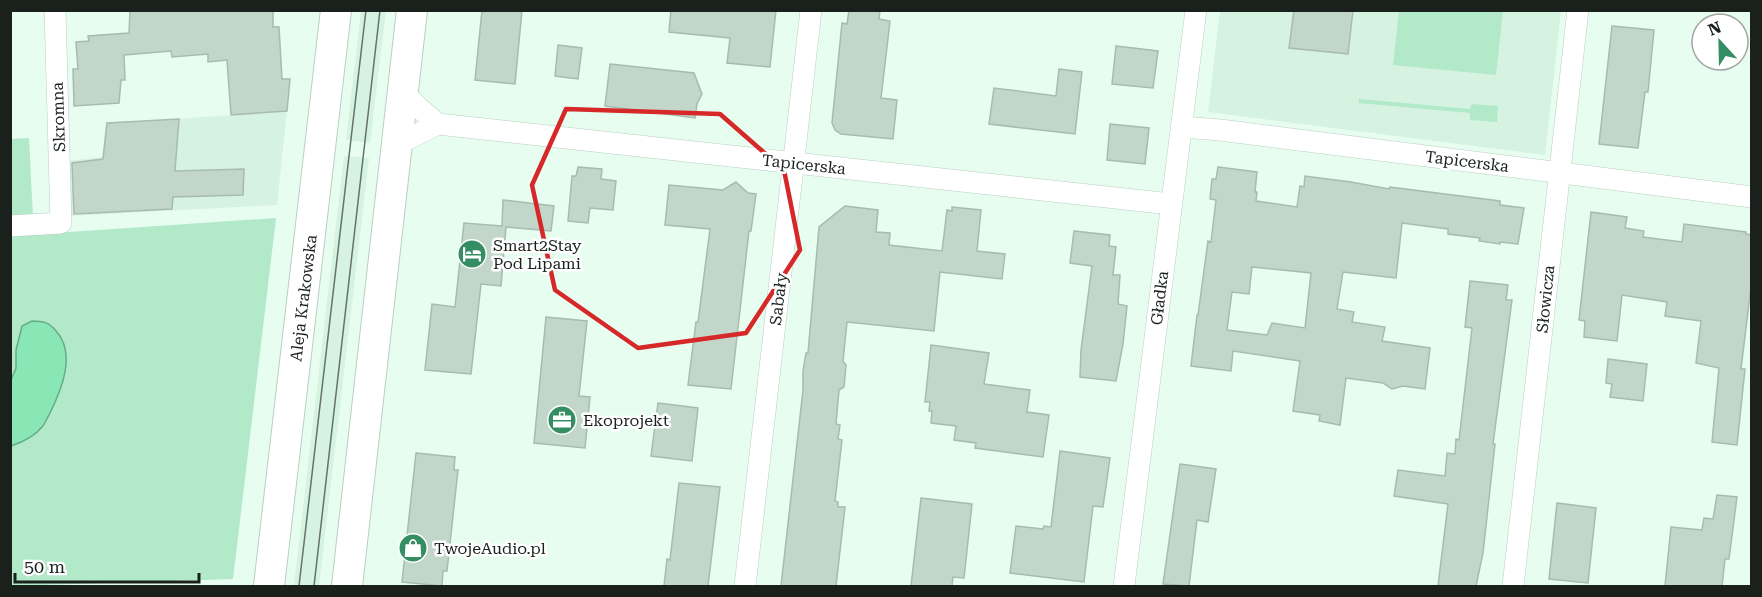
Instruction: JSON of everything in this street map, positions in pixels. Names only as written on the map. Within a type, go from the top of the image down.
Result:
[{"type":"main road","name":"Aleja Krakowska","points":[[270,586],[336,10]]},
{"type":"main road","points":[[347,586],[412,10]]},
{"type":"street","name":"Skromna","points":[[10,226],[61,223],[55,10]]},
{"type":"street","name":"Sabały","points":[[745,586],[811,10]]},
{"type":"street","name":"Gładka","points":[[1124,586],[1196,10]]},
{"type":"street","name":"Słowicza","points":[[1513,586],[1578,10]]},
{"type":"street","points":[[396,145],[438,124],[402,91]]},
{"type":"street","name":"Tapicerska","points":[[438,124],[1171,204]]},
{"type":"street","name":"Tapicerska","points":[[1182,127],[1752,197]]},
{"type":"highlighted area","points":[[566,109],[720,114],[784,170],[800,250],[746,333],[638,348],[555,290],[532,185]]},
{"type":"shaded area","points":[[361,11],[386,11],[370,143],[346,140]]},
{"type":"shaded area","points":[[1220,11],[1561,11],[1545,155],[1208,112]]},
{"type":"shaded area","points":[[1399,11],[1503,11],[1496,75],[1393,65]]},
{"type":"shaded area","points":[[1359,99],[1470,109],[1472,104],[1498,106],[1497,122],[1470,120],[1470,113],[1359,103]]},
{"type":"shaded area","points":[[287,111],[277,205],[69,216],[66,161],[102,157],[106,124]]},
{"type":"shaded area","points":[[29,138],[33,218],[11,219],[11,139]]},
{"type":"shaded area","points":[[344,156],[369,158],[319,586],[294,586]]},
{"type":"shaded area","points":[[276,218],[233,579],[11,586],[11,236]]},
{"type":"shaded area","points":[[32,321],[48,324],[62,340],[66,361],[65,373],[58,395],[43,426],[24,441],[11,446],[11,380],[16,368],[16,350],[22,326]]},
{"type":"building","points":[[130,10],[273,10],[273,27],[279,27],[282,79],[290,79],[287,111],[231,115],[227,60],[208,62],[208,54],[172,57],[171,51],[124,55],[125,80],[121,80],[119,103],[74,106],[73,69],[78,69],[76,42],[89,41],[88,36],[129,33]]},
{"type":"building","points":[[482,10],[522,10],[515,84],[475,80]]},
{"type":"building","points":[[671,10],[776,10],[770,67],[727,63],[730,38],[669,32]]},
{"type":"building","points":[[849,10],[880,10],[879,19],[890,21],[881,98],[897,100],[893,139],[841,134],[835,130],[832,123],[842,23],[847,24]]},
{"type":"building","points":[[1294,10],[1353,10],[1348,54],[1289,48]]},
{"type":"building","points":[[1612,26],[1654,30],[1648,92],[1645,92],[1638,148],[1599,144]]},
{"type":"building","points":[[558,45],[582,48],[578,79],[555,76]]},
{"type":"building","points":[[1116,46],[1158,51],[1153,88],[1112,84]]},
{"type":"building","points":[[610,64],[694,73],[702,94],[697,104],[695,118],[605,106]]},
{"type":"building","points":[[1059,69],[1082,72],[1075,134],[989,124],[994,88],[1056,96]]},
{"type":"building","points":[[179,119],[175,171],[244,169],[243,195],[173,197],[172,209],[74,214],[72,163],[103,159],[107,123]]},
{"type":"building","points":[[1110,124],[1149,128],[1145,164],[1107,160]]},
{"type":"building","points":[[578,167],[602,169],[601,179],[616,181],[613,210],[590,208],[588,223],[568,221],[572,176],[576,176]]},
{"type":"building","points":[[1218,167],[1257,172],[1256,201],[1297,207],[1300,186],[1304,187],[1305,176],[1389,189],[1390,187],[1500,201],[1500,205],[1524,208],[1518,244],[1479,241],[1480,238],[1448,234],[1448,229],[1402,223],[1396,278],[1343,272],[1337,309],[1354,312],[1352,322],[1385,327],[1382,341],[1430,348],[1425,389],[1403,386],[1392,389],[1383,383],[1346,378],[1340,425],[1319,421],[1320,415],[1293,411],[1300,361],[1233,351],[1231,371],[1191,366],[1208,241],[1211,242],[1216,200],[1210,199],[1212,179],[1216,179]],"holes":[[[1252,267],[1311,273],[1305,328],[1272,323],[1267,335],[1227,330],[1232,292],[1249,294]]]},
{"type":"building","points":[[736,182],[748,193],[756,194],[751,231],[749,231],[731,389],[688,385],[710,229],[665,225],[669,185],[723,190]]},
{"type":"building","points":[[503,200],[554,206],[551,231],[506,227],[501,286],[481,284],[471,374],[425,370],[432,304],[455,307],[464,223],[502,226]]},
{"type":"building","points":[[845,206],[878,210],[876,232],[890,233],[889,245],[942,251],[947,210],[952,211],[952,207],[981,210],[977,251],[1005,254],[1002,279],[940,272],[934,331],[847,322],[843,361],[846,365],[844,387],[839,390],[836,424],[840,425],[838,439],[842,440],[835,501],[838,502],[838,507],[845,507],[836,586],[781,586],[803,390],[803,371],[806,353],[808,353],[819,227]]},
{"type":"building","points":[[1591,212],[1627,217],[1625,228],[1644,231],[1643,237],[1682,242],[1684,224],[1746,232],[1752,235],[1752,279],[1741,369],[1745,369],[1737,445],[1712,442],[1719,368],[1696,363],[1701,321],[1665,316],[1667,302],[1622,295],[1617,341],[1584,337],[1585,321],[1579,320]]},
{"type":"building","points":[[1074,231],[1110,235],[1109,246],[1116,247],[1113,275],[1120,275],[1118,304],[1127,306],[1116,381],[1080,377],[1081,350],[1092,266],[1070,263]]},
{"type":"building","points":[[1470,281],[1508,285],[1506,300],[1512,300],[1493,444],[1495,444],[1483,553],[1476,586],[1438,586],[1448,504],[1394,496],[1398,470],[1445,476],[1447,453],[1455,454],[1456,439],[1459,440],[1472,328],[1465,327]]},
{"type":"building","points":[[546,317],[587,321],[579,396],[590,397],[585,448],[534,443]]},
{"type":"building","points":[[931,345],[989,353],[984,384],[1030,390],[1027,412],[1049,415],[1043,457],[975,448],[976,443],[954,440],[956,426],[931,423],[930,402],[925,402]]},
{"type":"building","points":[[1608,359],[1647,364],[1643,401],[1610,397],[1612,384],[1606,383]]},
{"type":"building","points":[[658,403],[698,408],[692,461],[651,456]]},
{"type":"building","points":[[1060,451],[1110,458],[1103,507],[1093,506],[1084,582],[1010,573],[1016,526],[1043,529],[1044,526],[1051,527]]},
{"type":"building","points":[[416,453],[455,457],[454,470],[458,470],[447,571],[443,571],[442,586],[402,582]]},
{"type":"building","points":[[1180,464],[1216,469],[1208,522],[1197,520],[1189,586],[1163,584]]},
{"type":"building","points":[[679,483],[720,487],[708,586],[664,586],[667,559],[670,560]]},
{"type":"building","points":[[1717,495],[1737,497],[1729,559],[1725,559],[1722,586],[1665,586],[1671,527],[1702,530],[1704,518],[1713,519]]},
{"type":"building","points":[[921,498],[972,504],[964,578],[953,577],[952,586],[911,586]]},
{"type":"building","points":[[1557,503],[1596,508],[1588,583],[1549,579]]},
{"type":"tram line","points":[[299,586],[366,10]]},
{"type":"tram line","points":[[314,586],[380,10]]},
{"type":"place","name":"Smart2Stay Pod Lipami","points":[[472,254]]},
{"type":"place","name":"Ekoprojekt","points":[[562,420]]},
{"type":"place","name":"TwojeAudio.pl","points":[[413,548]]}]
